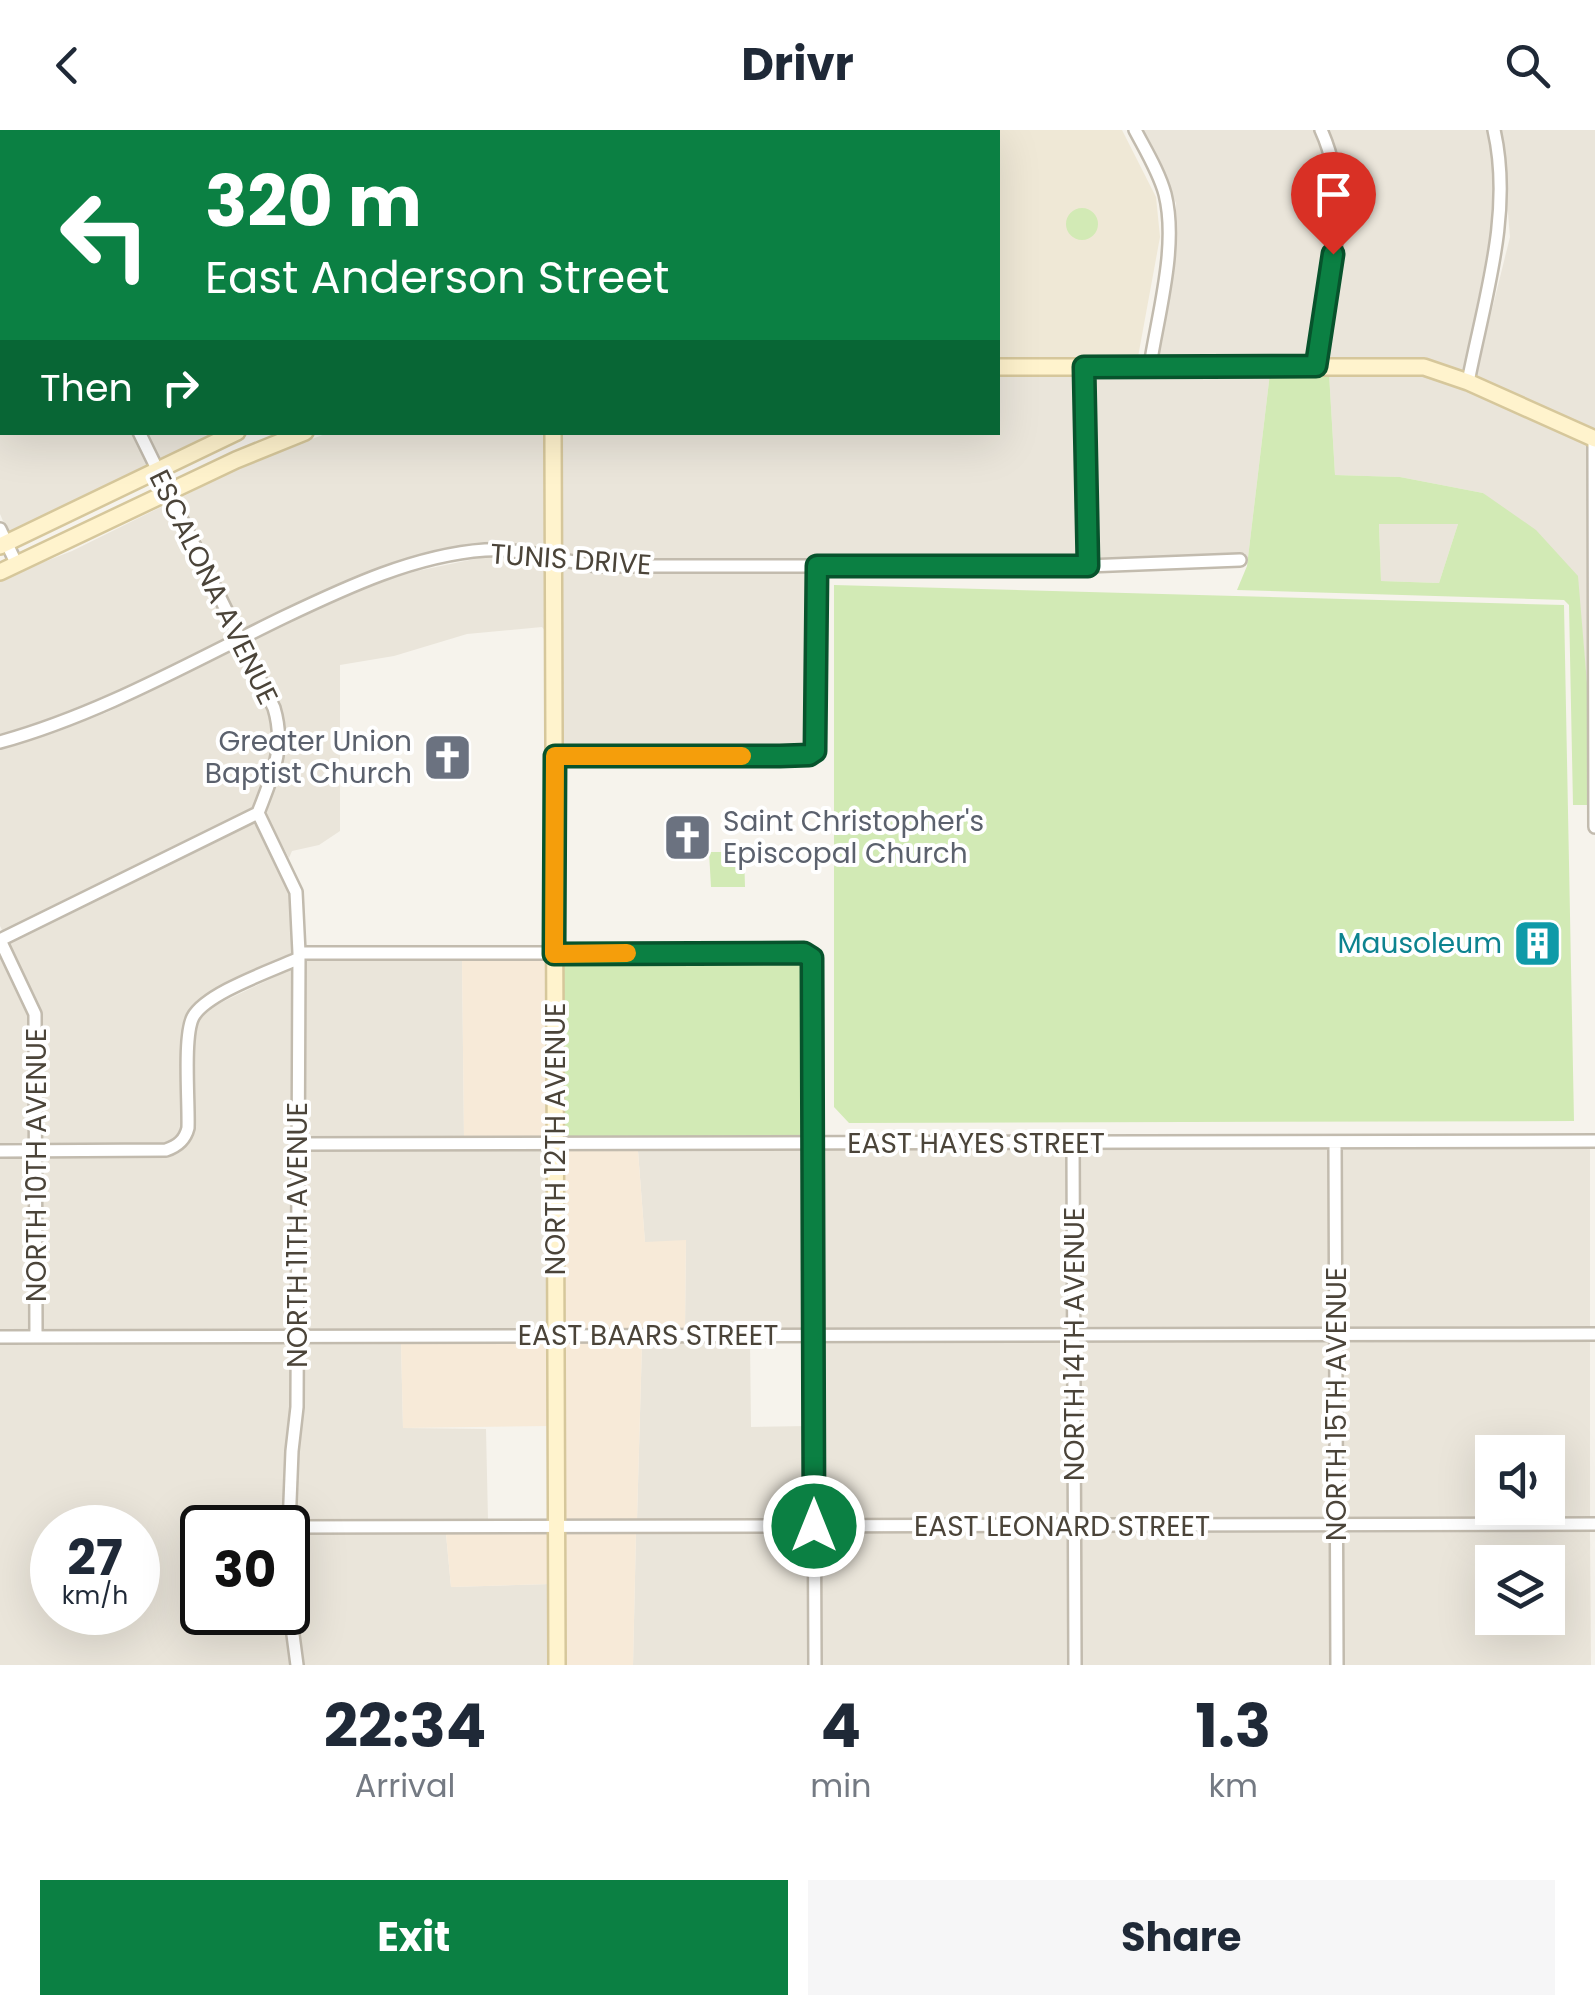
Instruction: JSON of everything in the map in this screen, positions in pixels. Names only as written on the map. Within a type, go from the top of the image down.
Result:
[{"type":"street","points":[[1135,130],[1156,171],[1169,214],[1170,237],[1150,366]]},
{"type":"street","points":[[1316,366],[1339,216],[1334,168],[1322,130]]},
{"type":"street","points":[[1468,382],[1500,216],[1502,186],[1494,130]]},
{"type":"street","points":[[1000,367],[1424,367],[1468,382],[1595,439],[1595,827]]},
{"type":"street","points":[[1084,367],[1088,566]]},
{"type":"street","name":"ESCALONA AVENUE","points":[[140,435],[274,708],[278,759],[258,813]]},
{"type":"street","points":[[18,565],[2,539],[231,435]]},
{"type":"street","points":[[0,572],[236,460],[298,435]]},
{"type":"street","name":"NORTH 12TH AVENUE","points":[[553,435],[556,1665]]},
{"type":"street","name":"TUNIS DRIVE","points":[[0,742],[55,726],[106,705],[334,593],[416,564],[484,550],[510,550],[597,566],[1088,566],[1240,560]]},
{"type":"street","points":[[555,756],[780,756],[809,755],[815,751],[817,566]]},
{"type":"street","points":[[0,940],[258,813]]},
{"type":"street","name":"NORTH 11TH AVENUE","points":[[258,813],[296,892],[297,1407],[291,1505]]},
{"type":"street","name":"NORTH 10TH AVENUE","points":[[0,940],[36,1014],[36,1337]]},
{"type":"street","points":[[0,1151],[141,1151],[175,1147],[187,1134],[189,1031],[201,1007],[298,956],[804,953],[812,958],[815,1665]]},
{"type":"street","name":"NORTH 14TH AVENUE","points":[[1073,1142],[1075,1665]]},
{"type":"street","name":"NORTH 15TH AVENUE","points":[[1335,1142],[1336,1665]]},
{"type":"street","name":"EAST HAYES STREET","points":[[297,1144],[1595,1142]]},
{"type":"street","name":"EAST BAARS STREET","points":[[0,1337],[1595,1334]]},
{"type":"street","name":"EAST LEONARD STREET","points":[[310,1527],[1595,1524]]},
{"type":"street","name":"NORTH 11TH AVENUE","points":[[293,1635],[297,1665]]},
{"type":"shaded area","points":[[1000,130],[1122,130],[1156,197],[1160,237],[1138,357],[1000,357]]},
{"type":"shaded area","points":[[1142,130],[1314,130],[1326,161],[1333,216],[1311,359],[1157,359],[1176,238],[1176,203]]},
{"type":"shaded area","points":[[1328,130],[1488,130],[1495,186],[1494,215],[1464,373],[1424,360],[1324,359],[1345,217],[1340,166]]},
{"type":"shaded area","points":[[1501,130],[1595,130],[1595,432],[1475,378],[1510,237]]},
{"type":"shaded area","points":[[1270,373],[1247,566],[1245,553],[1093,559],[1091,374]]},
{"type":"shaded area","points":[[1329,373],[1423,374],[1461,386],[1588,444],[1589,707],[1577,576],[1483,493],[1400,477],[1335,475]]},
{"type":"shaded area","points":[[1000,374],[1079,374],[1081,559],[598,559],[559,552],[559,435],[1000,435]]},
{"type":"shaded area","points":[[0,435],[133,435],[150,467],[9,535],[0,514]]},
{"type":"shaded area","points":[[148,435],[216,435],[161,461]]},
{"type":"shaded area","points":[[323,435],[547,435],[547,549],[511,543],[484,544],[415,557],[333,586],[242,630],[178,499],[250,462]]},
{"type":"shaded area","points":[[167,504],[231,635],[104,699],[0,735],[0,579],[72,551]]},
{"type":"shaded area","points":[[1379,523],[1458,524],[1439,583],[1381,581]]},
{"type":"shaded area","points":[[484,557],[547,563],[547,633],[542,627],[467,634],[394,656],[340,665],[340,831],[319,845],[292,851],[289,858],[265,812],[284,761],[283,717],[248,641],[379,582]]},
{"type":"shaded area","points":[[559,566],[596,573],[811,573],[810,746],[561,749]]},
{"type":"shaded area","points":[[237,647],[268,712],[273,736],[268,773],[254,807],[3,932],[0,749],[108,712]]},
{"type":"shaded area","points":[[255,821],[287,881],[293,952],[207,994],[190,1011],[183,1031],[182,1127],[178,1136],[166,1143],[43,1144],[41,1014],[9,943]]},
{"type":"shaded area","points":[[0,955],[29,1016],[31,1144],[0,1144]]},
{"type":"shaded area","points":[[304,960],[462,960],[464,1137],[303,1137]]},
{"type":"shaded area","points":[[462,960],[548,960],[549,1137],[464,1137]]},
{"type":"shaded area","points":[[291,969],[290,1329],[42,1330],[43,1157],[166,1157],[179,1153],[194,1130],[195,1032],[199,1019],[212,1007]]},
{"type":"shaded area","points":[[1590,1148],[1590,1327],[1342,1327],[1341,1149]]},
{"type":"shaded area","points":[[1067,1149],[1068,1327],[820,1328],[819,1150]]},
{"type":"shaded area","points":[[1079,1149],[1329,1149],[1330,1327],[1080,1327]]},
{"type":"shaded area","points":[[807,1150],[808,1328],[685,1328],[686,1241],[645,1243],[638,1151]]},
{"type":"shaded area","points":[[303,1151],[549,1151],[549,1329],[302,1329]]},
{"type":"shaded area","points":[[561,1151],[638,1151],[645,1242],[686,1240],[685,1328],[562,1329]]},
{"type":"shaded area","points":[[0,1158],[31,1158],[30,1330],[0,1330]]},
{"type":"shaded area","points":[[820,1341],[1068,1341],[1068,1519],[820,1519]]},
{"type":"shaded area","points":[[1080,1341],[1330,1341],[1330,1519],[1080,1519]]},
{"type":"shaded area","points":[[1342,1341],[1590,1341],[1590,1518],[1565,1518],[1565,1435],[1475,1435],[1475,1518],[1342,1519]]},
{"type":"shaded area","points":[[750,1342],[751,1427],[808,1426],[808,1519],[637,1520],[642,1343]]},
{"type":"shaded area","points":[[290,1343],[291,1408],[284,1505],[180,1505],[180,1635],[287,1635],[291,1665],[0,1665],[0,1344]]},
{"type":"shaded area","points":[[302,1343],[401,1343],[403,1428],[486,1429],[488,1520],[310,1520],[310,1505],[296,1505],[303,1407]]},
{"type":"shaded area","points":[[401,1343],[549,1343],[550,1426],[403,1428]]},
{"type":"shaded area","points":[[561,1343],[642,1343],[637,1520],[562,1520]]},
{"type":"shaded area","points":[[1590,1532],[1591,1665],[1343,1665],[1342,1533]]},
{"type":"shaded area","points":[[636,1533],[808,1533],[809,1665],[633,1665]]},
{"type":"shaded area","points":[[636,1533],[633,1665],[562,1665],[562,1534]]},
{"type":"shaded area","points":[[820,1533],[1068,1533],[1069,1665],[821,1665]]},
{"type":"shaded area","points":[[1080,1533],[1330,1533],[1330,1665],[1081,1665]]},
{"type":"shaded area","points":[[310,1534],[446,1534],[451,1587],[550,1584],[550,1665],[303,1665],[299,1635],[310,1635]]},
{"type":"shaded area","points":[[446,1534],[550,1534],[550,1584],[451,1587]]},
{"type":"green space","points":[[1082,208],[1093,213],[1098,224],[1093,235],[1082,240],[1071,235],[1066,224],[1071,213]]},
{"type":"green space","points":[[1270,373],[1329,373],[1335,475],[1400,477],[1483,493],[1536,530],[1578,576],[1589,707],[1589,805],[1573,805],[1569,605],[1564,600],[1237,590],[1247,566]],"holes":[[[1379,524],[1458,524],[1439,583],[1381,581]]]},
{"type":"green space","points":[[834,585],[1564,605],[1574,1121],[849,1123],[834,1107]]},
{"type":"green space","points":[[709,852],[744,852],[745,887],[711,887]]},
{"type":"green space","points":[[554,953],[809,956],[813,1144],[555,1144]]},
{"type":"slow traffic","points":[[627,953],[554,954],[555,756],[742,756]]},
{"type":"place","name":"Greater Union Baptist Church","points":[[447,757]]},
{"type":"place","name":"Saint Christopher's Episcopal Church","points":[[688,837]]},
{"type":"place","name":"Mausoleum","points":[[1537,943]]},
{"type":"route","points":[[814,1526],[812,958],[804,953],[554,954],[555,756],[809,755],[817,746],[817,566],[1088,566],[1084,367],[1316,366],[1333,254]]}]
